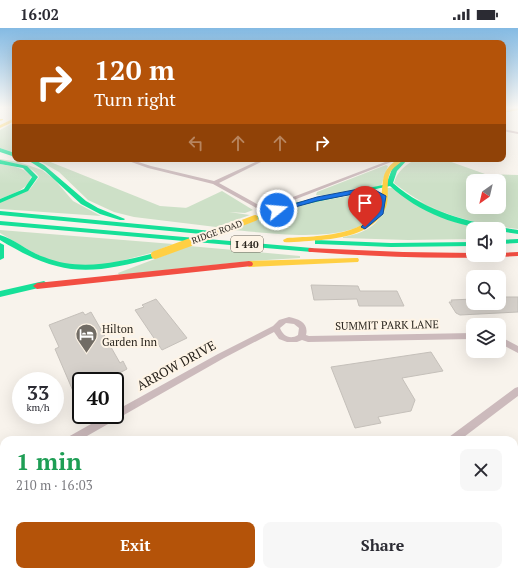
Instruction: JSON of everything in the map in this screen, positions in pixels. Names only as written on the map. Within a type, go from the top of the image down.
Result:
[{"type":"main road","points":[[0,150],[12,154]]},
{"type":"main road","points":[[0,157],[12,158]]},
{"type":"main road","points":[[0,162],[24,167],[33,172],[35,177],[32,184],[26,189],[0,200]]},
{"type":"main road","points":[[27,162],[42,166]]},
{"type":"main road","points":[[35,162],[61,181],[77,197],[98,211],[110,216],[166,229]]},
{"type":"main road","points":[[287,240],[333,236],[365,227],[379,214],[389,168],[398,162]]},
{"type":"main road","points":[[385,188],[394,170],[402,162]]},
{"type":"main road","points":[[385,188],[403,194],[432,210],[466,222]]},
{"type":"main road","name":"RIDGE ROAD","points":[[155,255],[255,218],[267,211],[313,196],[385,188]]},
{"type":"main road","name":"I 440","points":[[0,213],[287,240],[361,244],[466,244]]},
{"type":"main road","name":"I 440","points":[[0,223],[348,253],[466,256]]},
{"type":"main road","points":[[506,230],[518,232]]},
{"type":"main road","points":[[0,237],[44,262],[74,269],[110,267],[155,255]]},
{"type":"main road","points":[[506,242],[518,241]]},
{"type":"main road","points":[[0,245],[0,258]]},
{"type":"main road","points":[[506,255],[518,254]]},
{"type":"main road","points":[[0,294],[107,272],[155,255]]},
{"type":"main road","points":[[37,286],[248,264],[446,256]]},
{"type":"street","points":[[134,162],[215,183],[267,211]]},
{"type":"street","points":[[215,183],[259,162]]},
{"type":"street","name":"RIDGE ROAD","points":[[313,196],[390,162]]},
{"type":"street","name":"ARROW DRIVE","points":[[78,436],[221,356],[276,328],[279,323],[286,320],[294,320],[303,327],[304,332],[301,336]]},
{"type":"street","points":[[276,328],[277,334],[281,338],[296,340],[301,336]]},
{"type":"street","name":"SUMMIT PARK LANE","points":[[301,336],[308,339],[466,336]]},
{"type":"street","points":[[506,343],[518,350]]},
{"type":"street","points":[[457,436],[518,391]]},
{"type":"green space","points":[[0,133],[12,133],[12,152],[0,148]]},
{"type":"green space","points":[[0,159],[19,162],[42,170],[54,179],[73,201],[101,216],[0,209],[0,202],[30,189],[39,177],[32,169],[0,161]]},
{"type":"green space","points":[[41,162],[50,162],[160,206],[186,208],[222,191],[253,210],[245,213],[229,212],[250,215],[216,227],[134,217],[114,212],[88,200],[59,172]]},
{"type":"green space","points":[[411,162],[451,162],[485,174],[466,174],[466,214],[506,214],[506,175],[518,175],[518,229],[506,228],[506,222],[476,222],[437,210],[409,194],[394,183],[400,172]]},
{"type":"green space","points":[[0,164],[24,170],[31,176],[30,181],[23,188],[0,199]]},
{"type":"green space","points":[[386,165],[388,166],[381,186],[327,196],[316,195],[317,192]]},
{"type":"green space","points":[[386,188],[392,188],[466,223],[466,239],[408,240],[343,238],[363,232],[376,222],[381,216],[386,199]]},
{"type":"green space","points":[[365,193],[378,197],[380,200],[378,211],[366,223],[350,230],[331,234],[309,235],[231,230],[293,206]]},
{"type":"green space","points":[[0,230],[173,244],[151,253],[102,266],[61,265],[34,253],[0,233]]},
{"type":"green space","points":[[189,246],[300,256],[300,258],[251,261],[119,275],[118,273]]},
{"type":"building","points":[[311,285],[358,286],[360,291],[397,291],[404,306],[359,306],[357,299],[314,300]]},
{"type":"building","points":[[506,297],[518,297],[518,312],[460,315],[456,313],[449,302],[452,302],[451,300],[466,299],[466,310],[506,310]]},
{"type":"building","points":[[156,299],[187,338],[162,350],[135,310],[144,307],[142,305]]},
{"type":"building","name":"Hilton Garden Inn","points":[[83,312],[85,315],[91,312],[120,363],[123,361],[127,369],[121,372],[72,372],[72,389],[55,349],[59,347],[49,325]]},
{"type":"building","points":[[431,352],[443,371],[402,378],[415,400],[411,411],[378,417],[381,423],[355,428],[331,367]]},
{"type":"traffic: fast","points":[[0,150],[12,154]]},
{"type":"traffic: fast","points":[[0,162],[25,167],[35,177],[26,190],[0,201]]},
{"type":"traffic: fast","points":[[36,162],[47,170],[83,203],[122,219]]},
{"type":"traffic: fast","points":[[255,218],[286,206],[385,186],[390,183],[394,170],[402,162]]},
{"type":"traffic: fast","points":[[390,183],[401,193],[426,208],[466,222]]},
{"type":"traffic: fast","points":[[0,213],[212,233]]},
{"type":"traffic: fast","points":[[0,223],[312,250]]},
{"type":"traffic: fast","points":[[506,230],[518,232]]},
{"type":"traffic: fast","points":[[0,237],[21,250],[40,259],[74,268],[110,266],[155,255]]},
{"type":"traffic: fast","points":[[506,242],[518,241]]},
{"type":"traffic: fast","points":[[318,242],[391,245],[466,244]]},
{"type":"traffic: fast","points":[[0,245],[0,258]]},
{"type":"traffic: fast","points":[[0,294],[44,284]]},
{"type":"traffic: slow","points":[[287,240],[341,235],[368,225],[377,217],[383,206],[385,198],[385,180],[389,169],[397,162]]},
{"type":"traffic: slow","points":[[155,255],[255,218]]},
{"type":"traffic: slow","points":[[249,264],[355,260]]},
{"type":"traffic: jam","points":[[364,190],[383,196]]},
{"type":"traffic: jam","points":[[312,250],[403,255],[466,255]]},
{"type":"traffic: jam","points":[[506,255],[518,254]]},
{"type":"traffic: jam","points":[[37,286],[249,264]]},
{"type":"place","name":"Hilton Garden Inn","points":[[86,354]]},
{"type":"route","points":[[277,210],[286,206],[364,190],[383,196],[379,214],[370,224],[365,227]]}]
